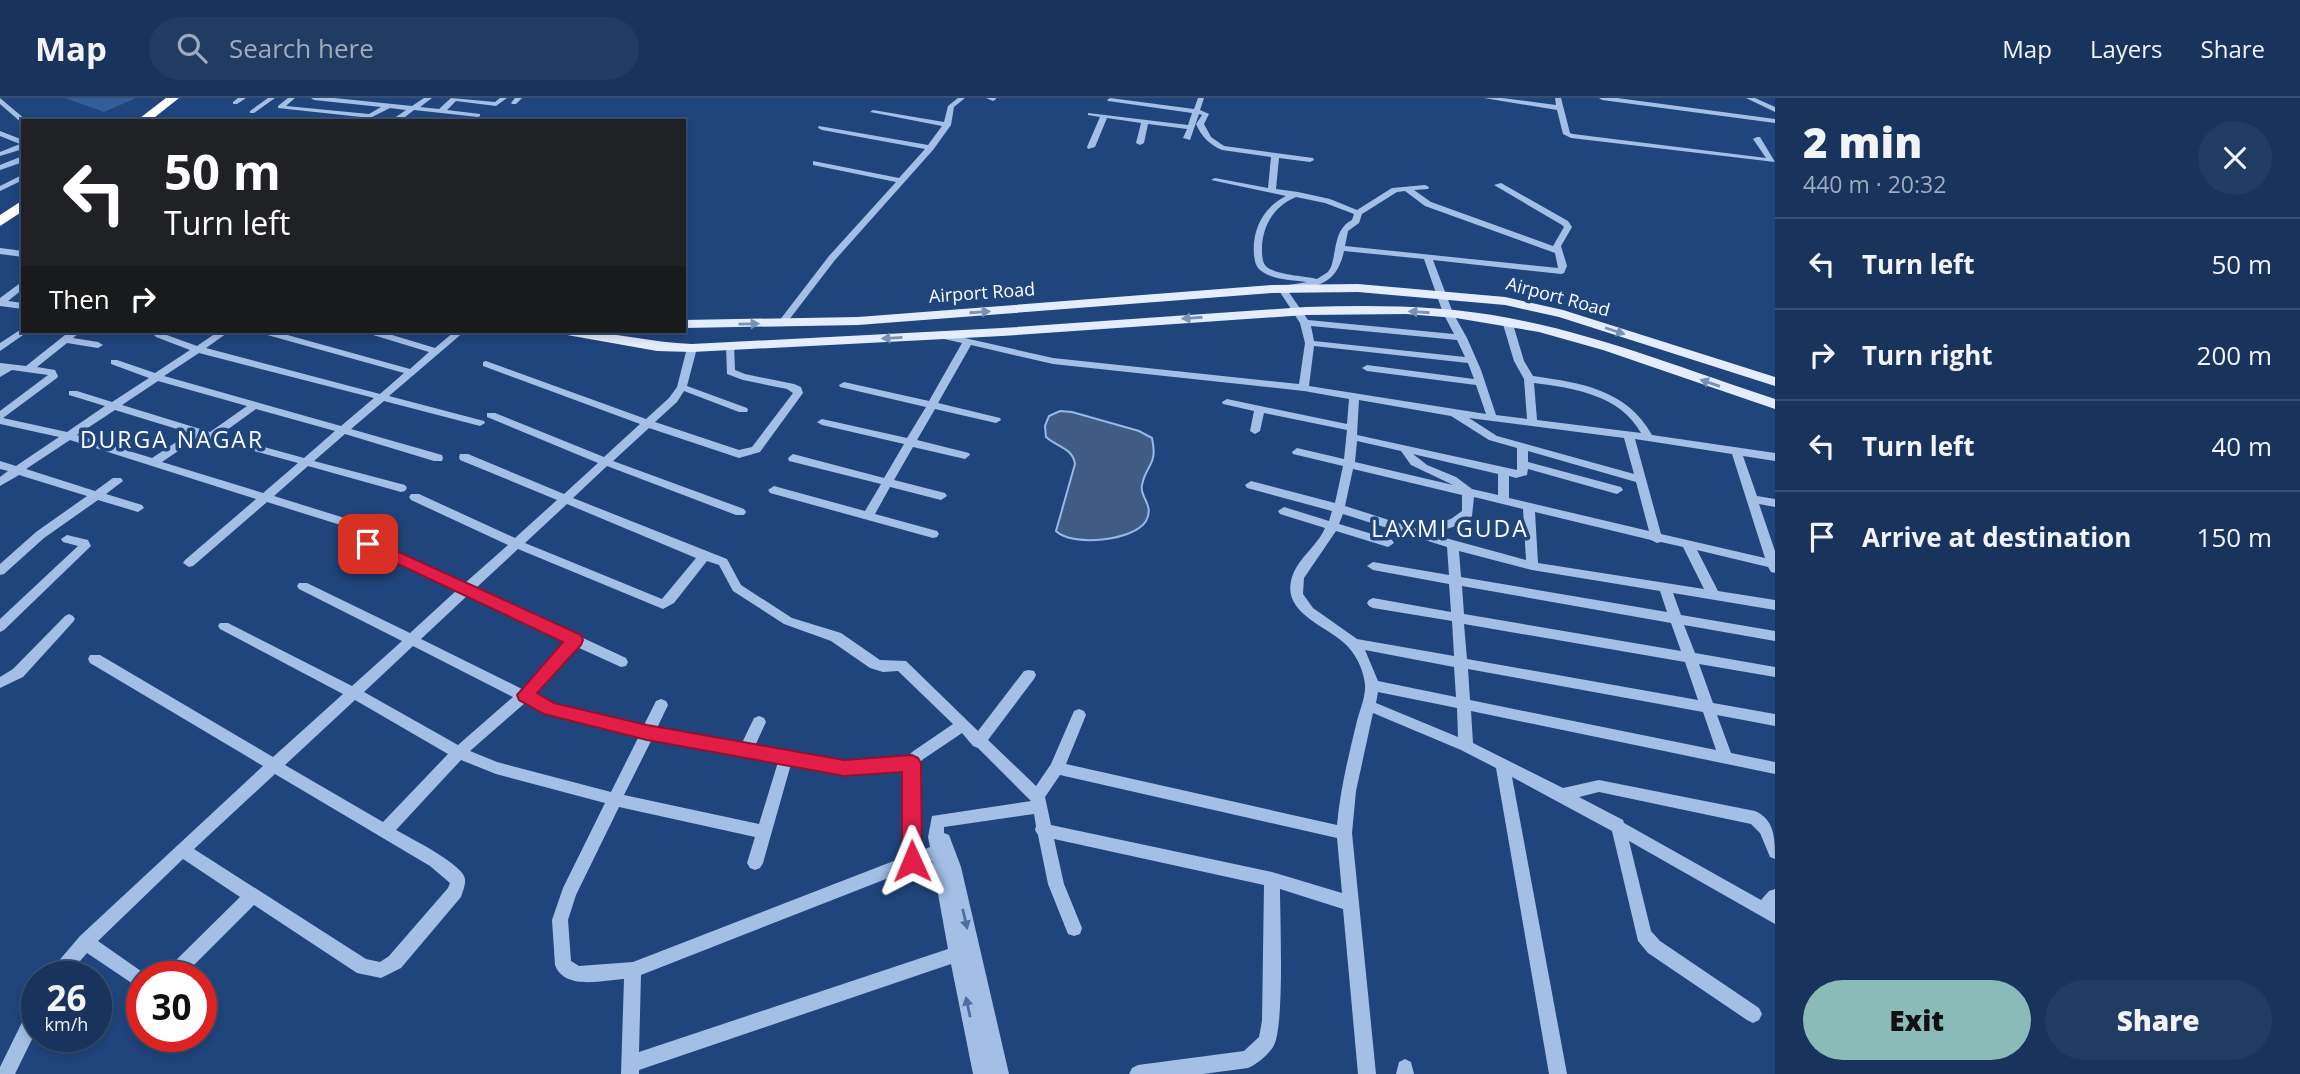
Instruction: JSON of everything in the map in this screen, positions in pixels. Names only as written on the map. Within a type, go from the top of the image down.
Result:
[{"type":"highway","points":[[146,119],[166,100]]},
{"type":"highway","points":[[136,119],[166,100]]},
{"type":"highway","points":[[0,222],[21,206]]},
{"type":"highway","points":[[0,231],[21,215]]},
{"type":"main road","name":"Airport Road","points":[[686,324],[858,321],[1282,289],[1357,288],[1505,301],[1563,314],[1775,382]]},
{"type":"main road","points":[[1505,301],[1507,321]]},
{"type":"main road","name":"Airport Road","points":[[578,333],[657,347],[692,348],[938,335],[1294,310],[1373,309],[1448,313],[1507,321],[1614,350],[1775,404]]},
{"type":"street","points":[[16,98],[2,104],[21,120]]},
{"type":"street","points":[[235,103],[243,98]]},
{"type":"street","points":[[252,112],[272,98]]},
{"type":"street","points":[[292,98],[280,107],[366,118],[389,106]]},
{"type":"street","points":[[314,98],[478,115]]},
{"type":"street","points":[[395,119],[429,98]]},
{"type":"street","points":[[441,111],[455,99],[496,104],[504,98]]},
{"type":"street","points":[[782,323],[832,258],[930,148],[947,125],[951,106],[962,98]]},
{"type":"street","points":[[1187,138],[1201,98]]},
{"type":"street","points":[[1487,98],[1560,108]]},
{"type":"street","points":[[1558,98],[1567,134],[1570,136],[1773,164],[1757,139]]},
{"type":"street","points":[[1602,98],[1775,121]]},
{"type":"street","points":[[1749,98],[1775,110]]},
{"type":"street","points":[[1110,100],[1206,113],[1200,126],[1216,145],[1230,150],[1310,160]]},
{"type":"street","points":[[313,119],[343,101]]},
{"type":"street","points":[[873,112],[947,125]]},
{"type":"street","points":[[1090,114],[1191,127]]},
{"type":"street","points":[[1091,147],[1104,116]]},
{"type":"street","points":[[1140,143],[1146,121]]},
{"type":"street","points":[[0,132],[21,123]]},
{"type":"street","points":[[821,128],[930,148]]},
{"type":"street","points":[[0,132],[21,144]]},
{"type":"street","points":[[0,154],[21,146]]},
{"type":"street","points":[[1272,189],[1275,156]]},
{"type":"street","points":[[0,169],[21,160]]},
{"type":"street","points":[[816,163],[901,181]]},
{"type":"street","points":[[0,169],[21,176]]},
{"type":"street","points":[[0,189],[21,176]]},
{"type":"street","points":[[1215,180],[1298,194],[1327,201],[1357,213]]},
{"type":"street","points":[[1342,248],[1557,272],[1563,266],[1557,246],[1568,227],[1498,185]]},
{"type":"street","points":[[1357,213],[1395,190],[1425,187]]},
{"type":"street","points":[[1406,188],[1428,204],[1558,251]]},
{"type":"street","points":[[1298,194],[1275,206],[1262,221],[1258,233],[1259,261],[1262,267],[1272,272],[1318,282]]},
{"type":"street","points":[[1304,388],[1310,343],[1305,323],[1282,289],[1318,282],[1331,275],[1342,248],[1343,233],[1347,226],[1356,221],[1357,213]]},
{"type":"street","points":[[0,251],[21,254]]},
{"type":"street","points":[[1428,259],[1448,313],[1472,361],[1492,417]]},
{"type":"street","points":[[0,303],[21,286]]},
{"type":"street","points":[[0,303],[21,306]]},
{"type":"street","points":[[1507,321],[1519,361],[1528,379],[1532,423]]},
{"type":"street","points":[[1305,323],[1462,338]]},
{"type":"street","points":[[0,348],[21,332]]},
{"type":"street","points":[[1388,332],[1399,372]]},
{"type":"street","points":[[30,368],[74,333]]},
{"type":"street","points":[[160,333],[159,335],[197,349],[480,423]]},
{"type":"street","points":[[0,482],[222,333]]},
{"type":"street","points":[[270,333],[411,372]]},
{"type":"street","points":[[376,333],[436,351]]},
{"type":"street","points":[[189,563],[458,333]]},
{"type":"street","name":"Airport Road","points":[[938,335],[1054,361],[1304,388],[1455,413],[1775,457]]},
{"type":"street","points":[[65,341],[98,345]]},
{"type":"street","points":[[868,516],[968,342]]},
{"type":"street","points":[[1310,343],[1472,361]]},
{"type":"street","points":[[486,364],[739,454],[756,450],[798,393],[797,389],[790,386],[730,372],[731,346]]},
{"type":"street","points":[[70,961],[86,942],[182,850],[673,400],[682,387],[692,348]]},
{"type":"street","points":[[114,362],[156,377],[438,458]]},
{"type":"street","points":[[0,374],[5,366],[52,372],[53,376],[0,418]]},
{"type":"street","points":[[1367,368],[1480,383]]},
{"type":"street","points":[[1528,379],[1595,391],[1622,406],[1642,422],[1648,438]]},
{"type":"street","points":[[844,386],[996,420]]},
{"type":"street","points":[[682,387],[743,410]]},
{"type":"street","points":[[73,393],[211,436],[401,488]]},
{"type":"street","points":[[1354,396],[1350,464],[1332,527],[1323,545],[1301,572],[1297,590],[1308,609],[1352,643],[1362,656],[1372,685],[1345,806],[1344,832],[1367,1074]]},
{"type":"street","points":[[1227,402],[1504,472],[1521,474],[1524,464],[1522,447]]},
{"type":"street","points":[[211,436],[255,405]]},
{"type":"street","points":[[1255,431],[1260,409]]},
{"type":"street","points":[[1455,413],[1483,434],[1641,480]]},
{"type":"street","points":[[491,415],[740,512]]},
{"type":"street","points":[[0,418],[68,436],[346,523]]},
{"type":"street","points":[[822,422],[965,455]]},
{"type":"street","points":[[153,464],[198,432]]},
{"type":"street","points":[[1629,435],[1657,539]]},
{"type":"street","points":[[1404,447],[1417,464],[1458,482],[1468,492],[1468,513],[1463,519],[1418,533]]},
{"type":"street","points":[[1297,452],[1774,567],[1770,540],[1752,499],[1736,450]]},
{"type":"street","points":[[464,457],[723,562],[737,588],[788,621],[836,637],[875,664],[883,667],[901,665],[1038,802],[1056,884],[1074,928]]},
{"type":"street","points":[[793,458],[941,496]]},
{"type":"street","points":[[1524,464],[1617,490]]},
{"type":"street","points":[[0,465],[138,508]]},
{"type":"street","points":[[1503,501],[1504,472]]},
{"type":"street","points":[[0,571],[40,535],[117,481]]},
{"type":"street","points":[[1251,485],[1532,566],[1775,605]]},
{"type":"street","points":[[774,490],[933,534]]},
{"type":"street","points":[[415,497],[517,544],[663,604],[670,600],[704,556]]},
{"type":"street","points":[[1752,499],[1775,503]]},
{"type":"street","points":[[1529,507],[1532,566]]},
{"type":"street","points":[[1284,511],[1388,542]]},
{"type":"street","points":[[0,627],[85,546],[84,543],[66,538]]},
{"type":"street","points":[[368,544],[621,662]]},
{"type":"street","points":[[1453,545],[1466,746]]},
{"type":"street","points":[[1688,545],[1713,594]]},
{"type":"street","points":[[1373,566],[1775,636]]},
{"type":"street","points":[[303,586],[550,709],[566,714],[647,732],[844,768],[912,763]]},
{"type":"street","points":[[1664,586],[1726,758]]},
{"type":"street","points":[[1373,603],[1775,671]]},
{"type":"street","points":[[0,683],[18,673],[69,619]]},
{"type":"street","points":[[224,626],[354,693],[461,754],[496,768],[614,799],[765,832]]},
{"type":"street","points":[[385,831],[444,766],[461,754],[525,695],[575,640]]},
{"type":"street","points":[[1352,643],[1775,720]]},
{"type":"street","points":[[95,659],[435,861],[458,880],[455,892],[395,962],[381,970],[363,967],[182,850]]},
{"type":"street","points":[[978,742],[1029,675]]},
{"type":"street","points":[[1372,685],[1775,768]]},
{"type":"street","points":[[661,705],[569,893],[560,920],[563,965],[577,974],[633,970],[942,849]]},
{"type":"street","points":[[1367,705],[1466,746],[1562,795],[1769,913],[1775,896]]},
{"type":"street","points":[[1038,802],[1057,768],[1079,715]]},
{"type":"street","points":[[745,751],[759,722]]},
{"type":"street","points":[[912,861],[912,763],[917,756],[962,726]]},
{"type":"street","points":[[755,863],[786,758]]},
{"type":"street","points":[[1503,765],[1558,1074]]},
{"type":"street","points":[[1057,768],[1344,832]]},
{"type":"street","points":[[1562,795],[1599,786],[1755,818],[1763,823],[1768,831],[1775,852]]},
{"type":"street","points":[[1000,1074],[936,825],[939,820],[1038,802]]},
{"type":"street","points":[[1618,825],[1644,935],[1654,947],[1753,1014]]},
{"type":"street","points":[[1042,830],[1272,879],[1349,903]]},
{"type":"street","points":[[942,849],[957,954],[982,1074]]},
{"type":"street","points":[[1138,1074],[1248,1059],[1267,1042],[1271,1021],[1272,879]]},
{"type":"street","points":[[187,961],[252,896]]},
{"type":"street","points":[[86,942],[126,971]]},
{"type":"street","points":[[633,970],[630,1069],[957,954]]},
{"type":"street","points":[[6,1074],[21,1043]]},
{"type":"shaded area","points":[[65,98],[136,98],[104,112]]},
{"type":"shaded area","points":[[1060,411],[1139,431],[1152,438],[1153,460],[1142,489],[1149,510],[1146,521],[1139,528],[1116,537],[1088,540],[1064,536],[1056,531],[1075,464],[1068,451],[1046,437],[1045,426],[1049,416]]},
{"type":"district","name":"DURGA NAGAR","points":[[172,440]]},
{"type":"district","name":"LAXMI GUDA","points":[[1450,529]]},
{"type":"route","points":[[368,544],[575,640],[525,695],[550,709],[647,732],[844,768],[912,763],[912,861]]}]
